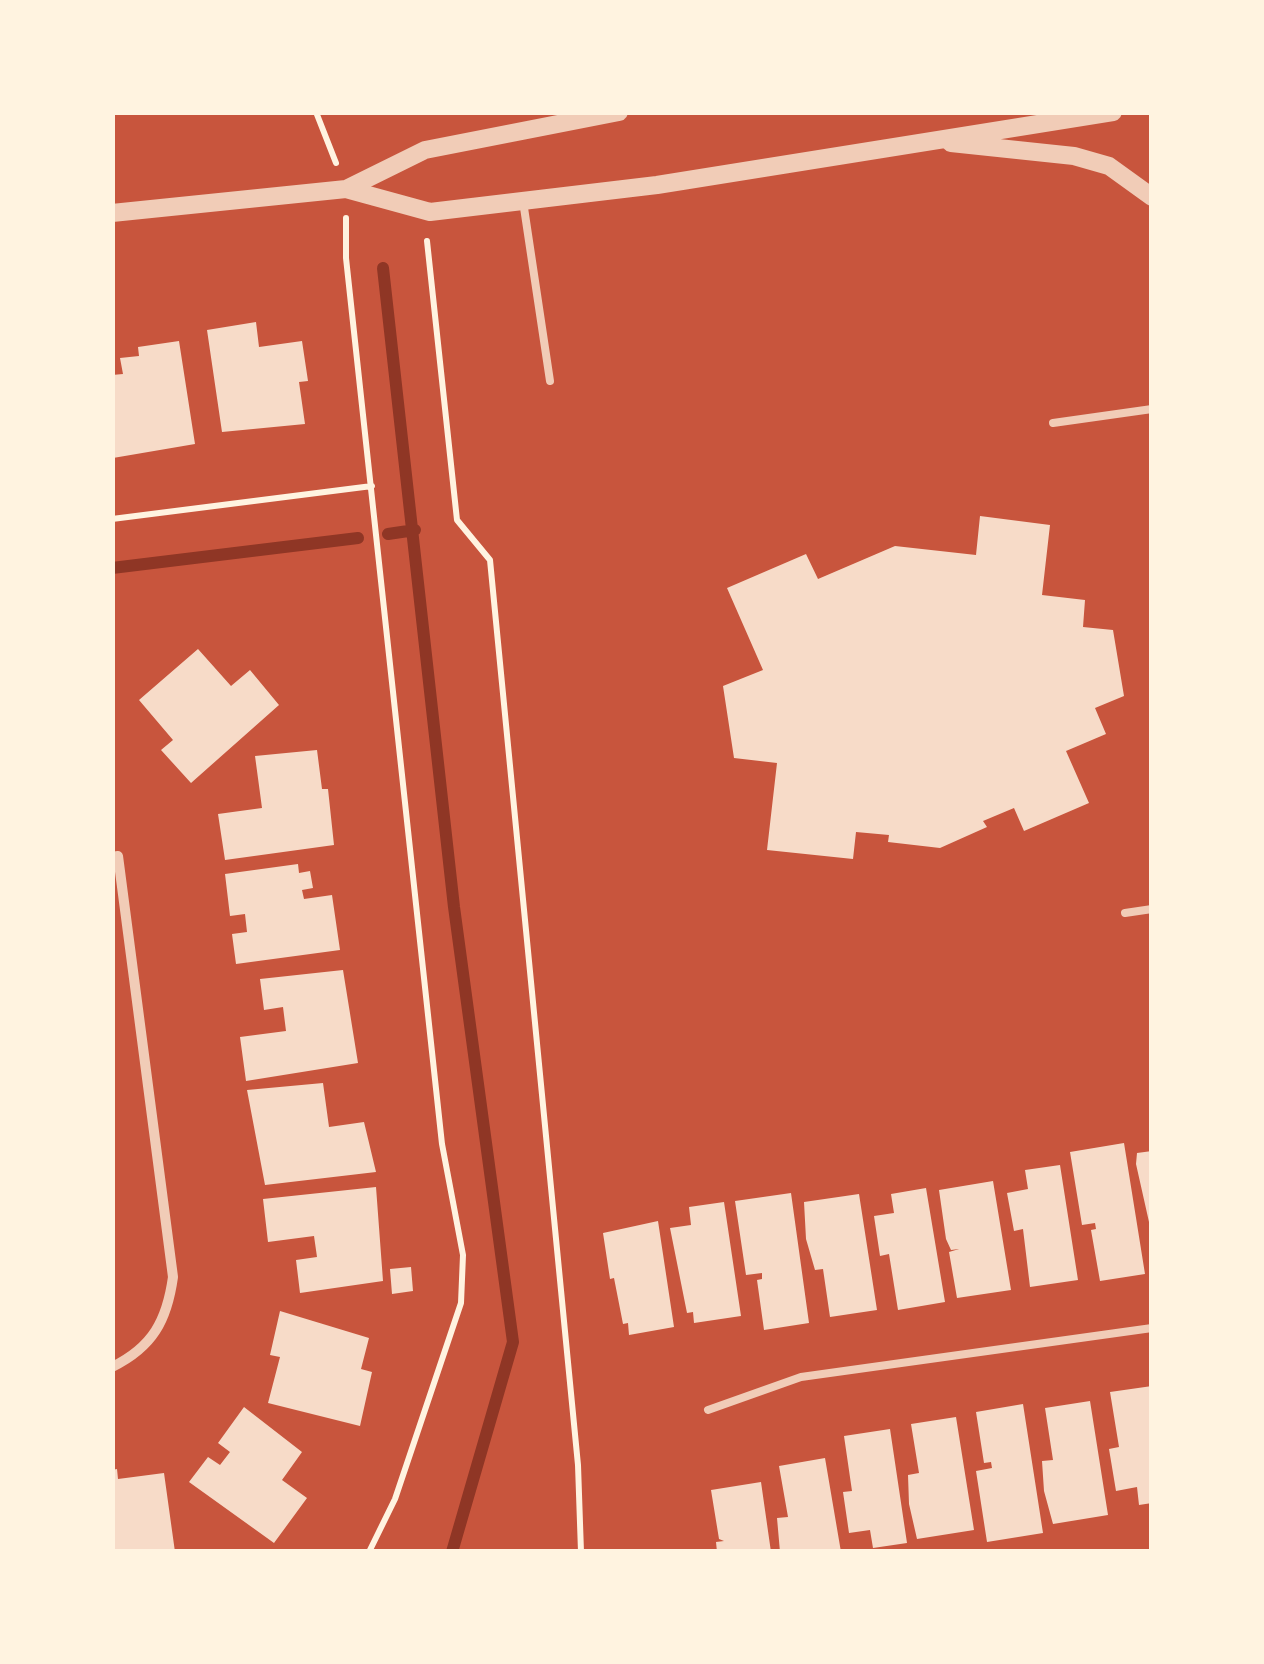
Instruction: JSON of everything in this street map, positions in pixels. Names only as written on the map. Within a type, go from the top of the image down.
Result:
[{"type":"street","points":[[112,213],[346,189],[425,150],[619,112]]},
{"type":"street","points":[[346,189],[430,212],[658,185],[1113,112]]},
{"type":"street","points":[[926,140],[1074,156],[1109,166],[1152,197]]},
{"type":"street","points":[[112,1367],[134,1356],[156,1335],[169,1308],[173,1277],[115,856]]},
{"type":"lane","points":[[523,201],[550,381]]},
{"type":"lane","points":[[1052,423],[1152,409]]},
{"type":"lane","points":[[1125,912],[1152,908]]},
{"type":"lane","points":[[708,1410],[801,1377],[1152,1328]]},
{"type":"path","points":[[316,112],[346,189],[346,258],[442,1144],[464,1255],[460,1303],[394,1499],[369,1552]]},
{"type":"path","points":[[430,212],[426,248],[456,520],[490,560],[578,1465],[581,1552]]},
{"type":"path","points":[[112,519],[372,486]]},
{"type":"building","points":[[256,322],[259,347],[302,341],[308,381],[299,382],[305,424],[222,432],[207,330]]},
{"type":"building","points":[[179,341],[195,444],[113,458],[112,375],[123,374],[120,358],[139,356],[138,347]]},
{"type":"building","points":[[980,516],[1050,525],[1042,595],[1085,600],[1083,627],[1113,630],[1124,696],[1095,708],[1106,734],[1066,751],[1089,803],[1024,831],[1014,808],[983,821],[987,827],[940,848],[888,842],[889,835],[856,832],[853,859],[767,850],[777,763],[734,758],[723,686],[763,670],[727,588],[806,554],[818,579],[895,546],[976,555]]},
{"type":"building","points":[[198,649],[231,686],[250,670],[279,705],[191,783],[161,750],[173,740],[139,700]]},
{"type":"building","points":[[317,750],[322,789],[328,789],[334,845],[225,860],[218,814],[262,808],[255,756]]},
{"type":"building","points":[[298,864],[299,873],[310,871],[313,888],[302,890],[304,899],[332,895],[340,950],[236,964],[232,934],[247,932],[245,914],[230,916],[225,874]]},
{"type":"building","points":[[343,970],[358,1063],[246,1081],[240,1037],[286,1031],[283,1007],[264,1010],[260,979]]},
{"type":"building","points":[[323,1083],[329,1127],[364,1122],[376,1172],[265,1185],[247,1090]]},
{"type":"building","points":[[1124,1143],[1145,1274],[1100,1281],[1091,1230],[1096,1229],[1095,1223],[1082,1225],[1070,1152]]},
{"type":"building","points":[[1152,1151],[1149,1222],[1136,1164],[1137,1153]]},
{"type":"building","points":[[1060,1165],[1078,1280],[1030,1287],[1023,1229],[1014,1231],[1007,1193],[1028,1189],[1025,1170]]},
{"type":"building","points":[[993,1181],[1011,1290],[957,1298],[949,1252],[959,1249],[951,1250],[946,1239],[939,1190]]},
{"type":"building","points":[[376,1187],[383,1281],[300,1293],[296,1260],[317,1257],[314,1236],[268,1242],[263,1199]]},
{"type":"building","points":[[926,1188],[945,1302],[898,1310],[889,1254],[880,1256],[874,1216],[894,1213],[891,1194]]},
{"type":"building","points":[[791,1193],[809,1323],[764,1330],[757,1280],[762,1279],[762,1273],[746,1275],[735,1201]]},
{"type":"building","points":[[859,1194],[877,1310],[830,1317],[823,1269],[815,1270],[806,1239],[804,1202]]},
{"type":"building","points":[[724,1202],[741,1316],[694,1323],[693,1312],[687,1313],[670,1228],[691,1225],[689,1207]]},
{"type":"building","points":[[658,1221],[674,1327],[629,1335],[628,1323],[623,1324],[614,1278],[610,1279],[603,1233]]},
{"type":"building","points":[[411,1267],[413,1291],[392,1294],[390,1269]]},
{"type":"building","points":[[280,1311],[369,1338],[361,1369],[372,1372],[360,1426],[268,1403],[280,1357],[270,1355]]},
{"type":"building","points":[[1152,1386],[1152,1503],[1139,1505],[1137,1487],[1116,1491],[1109,1449],[1119,1447],[1110,1392]]},
{"type":"building","points":[[1090,1401],[1108,1515],[1053,1524],[1044,1491],[1042,1461],[1053,1460],[1045,1408]]},
{"type":"building","points":[[1023,1404],[1043,1533],[987,1542],[976,1471],[992,1468],[991,1462],[984,1463],[976,1412]]},
{"type":"building","points":[[244,1407],[302,1452],[282,1480],[307,1498],[274,1543],[189,1482],[208,1457],[220,1465],[230,1452],[218,1443]]},
{"type":"building","points":[[956,1417],[974,1530],[917,1539],[909,1504],[908,1475],[919,1473],[911,1424]]},
{"type":"building","points":[[890,1429],[907,1543],[873,1548],[870,1530],[849,1533],[843,1492],[852,1491],[844,1436]]},
{"type":"building","points":[[825,1458],[841,1552],[780,1552],[777,1518],[788,1517],[779,1466]]},
{"type":"building","points":[[117,1469],[118,1479],[164,1473],[175,1552],[112,1552],[112,1470]]},
{"type":"building","points":[[761,1482],[771,1552],[717,1552],[716,1542],[724,1541],[719,1539],[711,1490]]},
{"type":"waterway","points":[[383,268],[454,907],[513,1342],[452,1552]]},
{"type":"waterway","points":[[388,534],[415,530]]},
{"type":"waterway","points":[[112,568],[358,538]]}]
